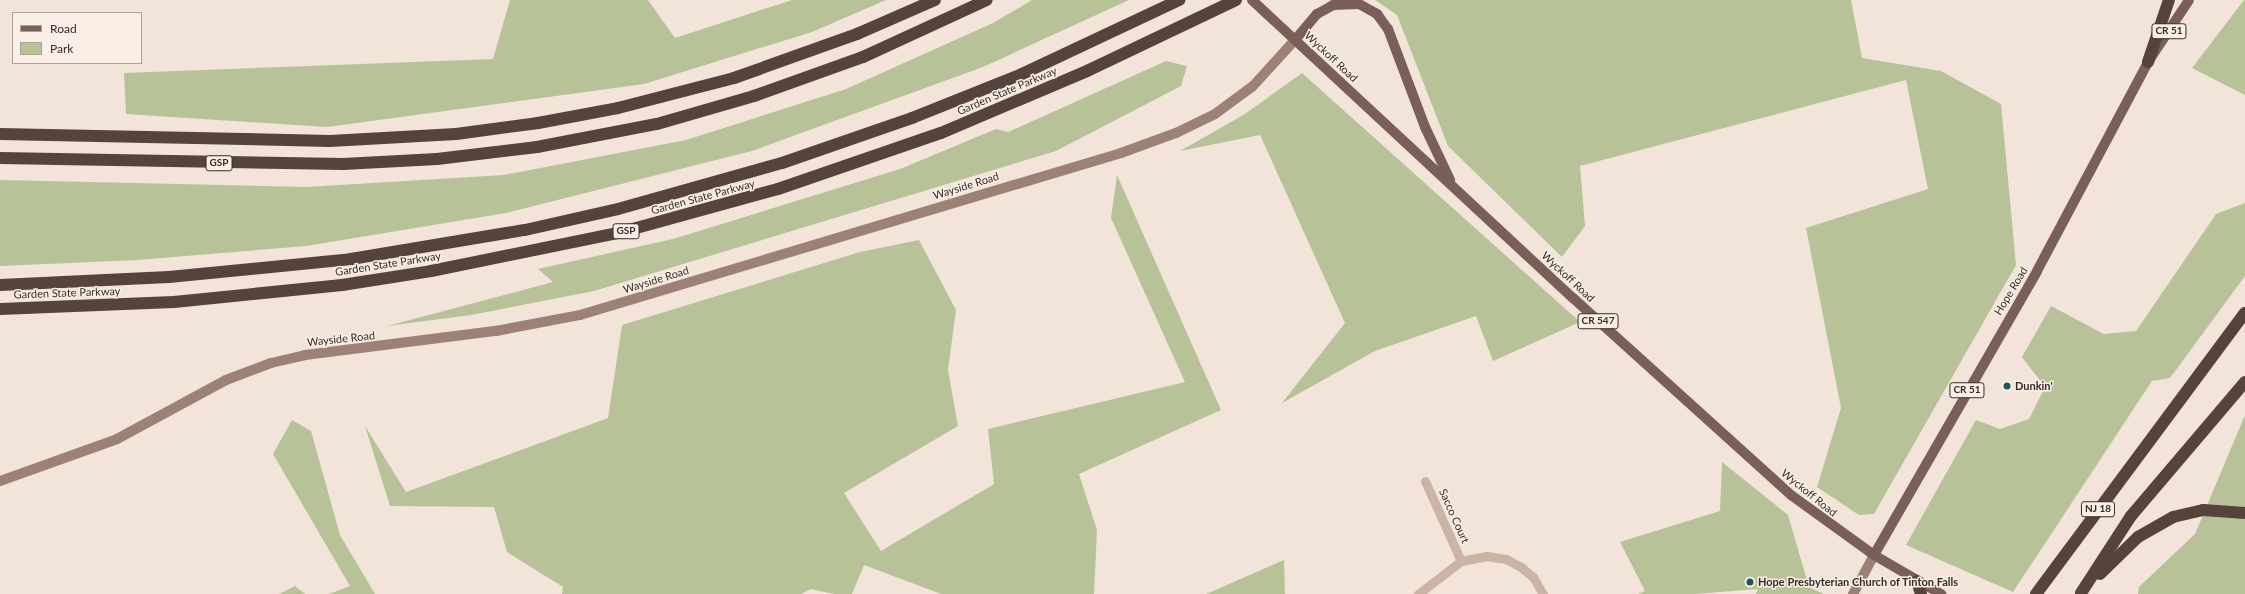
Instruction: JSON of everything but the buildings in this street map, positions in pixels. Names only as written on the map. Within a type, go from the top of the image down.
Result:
[{"type":"highway","name":"GSP","points":[[0,134],[330,141],[425,136],[523,125],[618,108],[734,78],[857,34],[935,0]]},
{"type":"highway","name":"GSP","points":[[0,158],[343,164],[437,159],[538,147],[657,124],[754,96],[864,57],[987,0]]},
{"type":"highway","name":"Garden State Parkway","points":[[0,285],[169,277],[351,259],[525,230],[618,209],[782,163],[912,118],[1022,74],[1179,0]]},
{"type":"highway","name":"Garden State Parkway","points":[[0,309],[174,302],[342,285],[439,270],[618,233],[778,189],[940,133],[1094,68],[1218,10],[1236,0]]},
{"type":"highway","points":[[2148,62],[2170,0]]},
{"type":"highway","name":"NJ 18","points":[[2036,594],[2245,313]]},
{"type":"highway","name":"NJ 18","points":[[2081,593],[2131,516],[2245,382]]},
{"type":"highway","points":[[2081,593],[2126,547],[2161,523],[2203,510],[2245,513]]},
{"type":"highway","points":[[1917,581],[1922,594]]},
{"type":"main road","name":"Wyckoff Road","points":[[1252,0],[1760,468],[1839,532],[1917,581],[1942,594]]},
{"type":"main road","name":"Hope Road","points":[[1874,555],[2037,271],[2148,62],[2189,0]]},
{"type":"main road","points":[[1295,40],[1317,14],[1333,5],[1359,4],[1377,14],[1388,29],[1428,133],[1453,186]]},
{"type":"street","name":"Wayside Road","points":[[0,482],[117,439],[226,380],[272,363],[305,355],[496,331],[580,315],[1121,152],[1176,133],[1215,114],[1252,86],[1295,40]]},
{"type":"street","name":"Sacco Court","points":[[1425,481],[1461,562]]},
{"type":"street","name":"Hope Road","points":[[1852,594],[1874,555]]},
{"type":"street","points":[[1418,594],[1461,562],[1487,556],[1506,559],[1528,572],[1543,594]]},
{"type":"green space","points":[[510,0],[648,0],[675,38],[792,0],[886,0],[812,32],[644,84],[327,127],[126,114],[124,73],[493,59]]},
{"type":"green space","points":[[1032,0],[1129,0],[983,67],[752,151],[506,213],[306,246],[138,260],[0,266],[0,180],[306,187],[504,175],[686,140],[846,89],[993,23]]},
{"type":"green space","points":[[1375,0],[1851,0],[1862,58],[1941,71],[2001,104],[2016,265],[1874,514],[1859,515],[1817,487],[1841,408],[1806,228],[1928,189],[1906,80],[1580,166],[1585,226],[1562,257],[1448,146],[1397,15]]},
{"type":"green space","points":[[2245,0],[2245,95],[2192,68]]},
{"type":"green space","points":[[1166,61],[1187,66],[1181,86],[1056,151],[594,291],[471,315],[387,326],[553,282],[538,269],[673,239],[900,169],[996,129],[1008,132]]},
{"type":"green space","points":[[1302,73],[1580,322],[1493,361],[1476,316],[1375,351],[1282,403],[1345,323],[1260,135],[1180,151],[1245,114]]},
{"type":"green space","points":[[1117,175],[1221,410],[1079,474],[1097,530],[1094,594],[941,594],[864,565],[852,594],[834,594],[811,589],[801,594],[562,594],[563,587],[507,552],[494,507],[390,506],[365,426],[406,492],[608,418],[622,325],[860,252],[919,240],[956,310],[948,370],[958,426],[844,493],[881,551],[994,484],[988,429],[1185,382],[1111,218]]},
{"type":"green space","points":[[2245,203],[2245,276],[2170,378],[2152,381],[2013,592],[1906,545],[1976,420],[2000,429],[2029,419],[2045,387],[2022,357],[2051,306],[2104,334],[2136,331],[2216,214]]},
{"type":"green space","points":[[2245,415],[2245,594],[2138,594],[2139,587],[2195,534]]},
{"type":"green space","points":[[292,420],[311,431],[340,535],[375,594],[329,594],[350,586],[273,454]]},
{"type":"green space","points":[[1722,462],[1788,515],[1809,587],[1824,594],[1756,594],[1758,589],[1695,594],[1638,594],[1645,591],[1620,542],[1720,511]]},
{"type":"green space","points":[[1284,560],[1285,594],[1206,594]]},
{"type":"green space","points":[[295,586],[305,594],[279,594]]},
{"type":"place","name":"Dunkin'","points":[[2007,386]]},
{"type":"place","name":"Hope Presbyterian Church of Tinton Falls","points":[[1750,582]]}]
